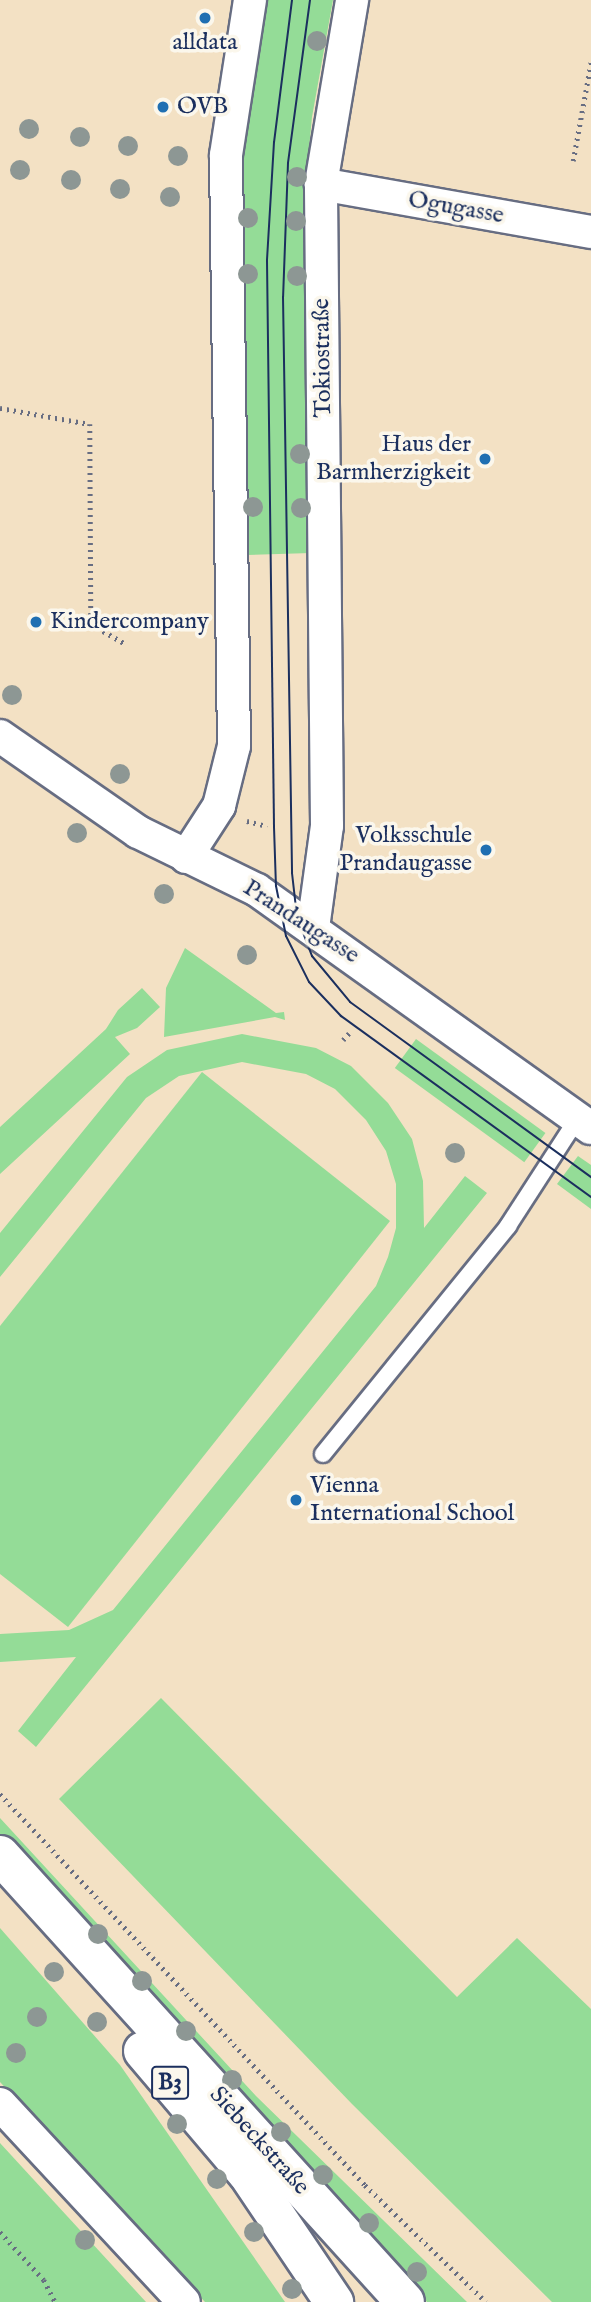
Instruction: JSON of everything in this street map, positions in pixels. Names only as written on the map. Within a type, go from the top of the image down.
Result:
[{"type":"main road","name":"Siebeckstraße","points":[[0,1855],[405,2302]]},
{"type":"main road","name":"Siebeckstraße","points":[[0,1884],[247,2173],[334,2302]]},
{"type":"street","points":[[186,857],[219,806],[234,746],[226,155],[250,0]]},
{"type":"street","name":"Tokiostraße","points":[[313,928],[327,826],[321,184],[352,0]]},
{"type":"street","name":"Ogugasse","points":[[321,184],[591,232]]},
{"type":"street","name":"Prandaugasse","points":[[0,736],[138,832],[257,890],[584,1123]]},
{"type":"street","points":[[0,2104],[184,2302]]},
{"type":"lane","points":[[323,1454],[508,1226],[584,1123]]},
{"type":"path","points":[[573,161],[591,62]]},
{"type":"path","points":[[0,408],[90,424],[91,624],[124,643]]},
{"type":"path","points":[[344,1040],[349,1033]]},
{"type":"path","points":[[0,1794],[365,2185],[486,2302]]},
{"type":"path","points":[[0,2232],[44,2280],[55,2302]]},
{"type":"green space","points":[[268,0],[333,0],[312,117],[304,202],[311,553],[247,555],[240,201],[247,110]]},
{"type":"green space","points":[[185,948],[276,1013],[284,1012],[285,1020],[275,1017],[164,1037],[166,988]]},
{"type":"green space","points":[[142,988],[160,1007],[137,1028],[115,1037],[130,1054],[0,1174],[0,1127],[106,1029],[118,1010]]},
{"type":"green space","points":[[242,1034],[316,1048],[351,1066],[388,1103],[412,1139],[423,1181],[424,1228],[465,1176],[487,1193],[36,1747],[18,1731],[76,1657],[0,1662],[0,1634],[69,1630],[113,1610],[376,1286],[388,1257],[396,1228],[396,1184],[386,1151],[366,1120],[335,1089],[306,1074],[242,1062],[179,1076],[146,1098],[0,1277],[0,1233],[127,1077],[167,1050]]},
{"type":"green space","points":[[416,1039],[545,1133],[524,1162],[395,1068]]},
{"type":"green space","points":[[202,1072],[390,1221],[68,1627],[0,1574],[0,1326]]},
{"type":"green space","points":[[578,1156],[591,1165],[591,1209],[557,1184]]},
{"type":"green space","points":[[161,1698],[457,1997],[517,1938],[591,2009],[591,2302],[552,2302],[352,2104],[59,1799]]},
{"type":"green space","points":[[0,1818],[256,2096],[467,2302],[427,2302],[0,1840]]},
{"type":"green space","points":[[0,1928],[120,2065],[285,2302],[205,2302],[0,2082]]},
{"type":"green space","points":[[0,2143],[146,2302],[0,2302]]},
{"type":"tram line","points":[[292,0],[274,142],[267,261],[274,827],[276,886],[286,936],[309,982],[341,1016],[591,1197]]},
{"type":"tram line","points":[[310,0],[288,163],[283,297],[292,873],[297,917],[312,956],[350,1002],[591,1177]]},
{"type":"place","name":"alldata","points":[[205,18]]},
{"type":"place","name":"OVB","points":[[163,107]]},
{"type":"place","name":"Haus der Barmherzigkeit","points":[[485,459]]},
{"type":"place","name":"Kindercompany","points":[[36,622]]},
{"type":"place","name":"Volksschule Prandaugasse","points":[[486,850]]},
{"type":"place","name":"Vienna International School","points":[[296,1500]]}]
